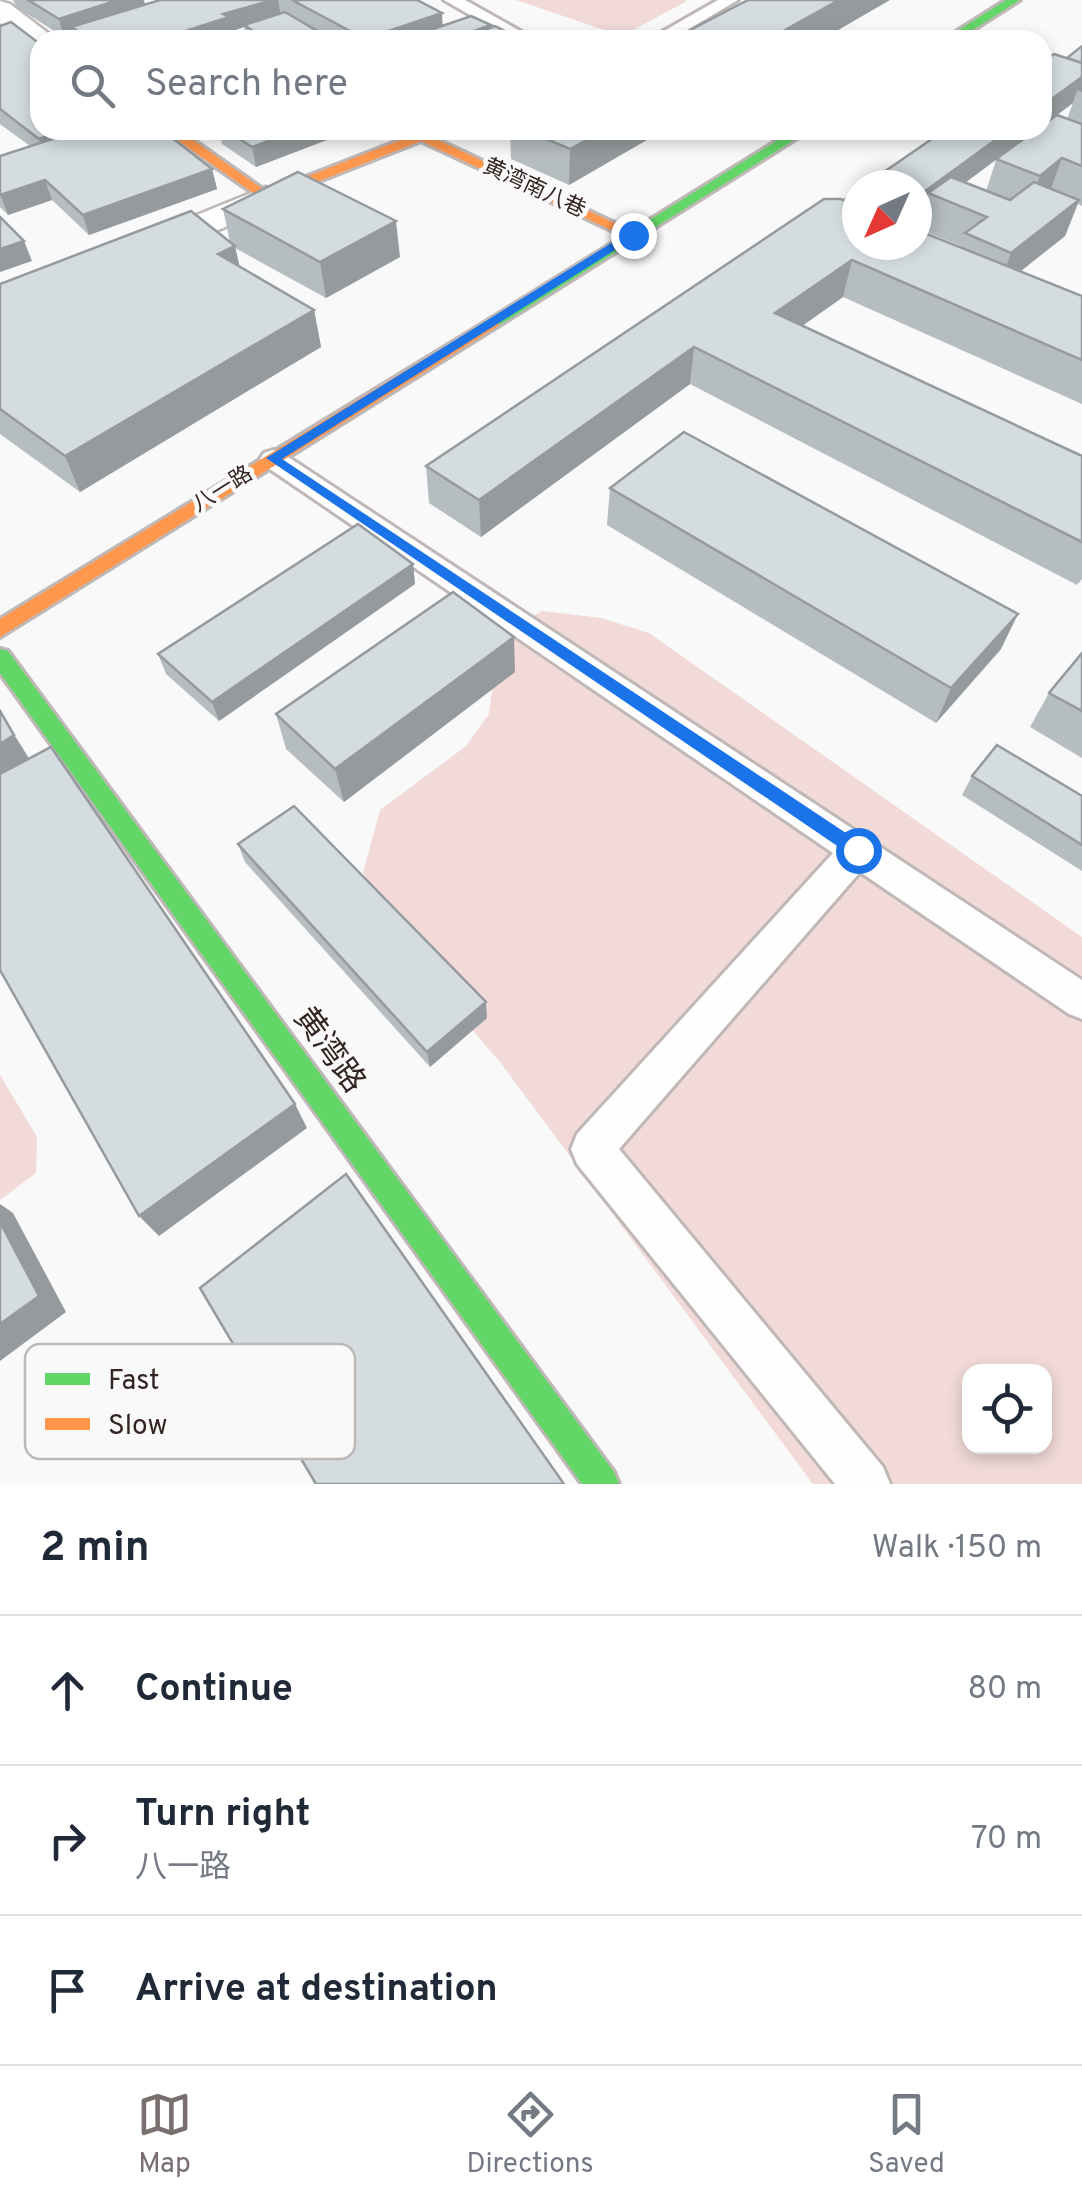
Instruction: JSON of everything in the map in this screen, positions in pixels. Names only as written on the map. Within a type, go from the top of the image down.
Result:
[{"type":"street","points":[[965,30],[1014,0]]},
{"type":"street","points":[[0,10],[30,31]]},
{"type":"street","points":[[184,140],[266,198]]},
{"type":"street","name":"黄湾南八巷","points":[[266,198],[410,140]]},
{"type":"street","name":"黄湾南八巷","points":[[429,140],[633,235]]},
{"type":"street","name":"八一路","points":[[0,629],[787,140]]},
{"type":"street","points":[[0,309],[266,198]]},
{"type":"street","name":"黄湾路","points":[[0,656],[602,1484]]},
{"type":"lane","points":[[452,0],[508,30]]},
{"type":"lane","points":[[674,30],[730,0]]},
{"type":"lane","points":[[273,458],[1082,1001]]},
{"type":"lane","points":[[46,780],[76,761]]},
{"type":"lane","points":[[858,850],[592,1149],[866,1484]]},
{"type":"shaded area","points":[[516,0],[687,1],[633,30],[604,30]]},
{"type":"shaded area","points":[[542,611],[601,618],[649,633],[1082,937],[1082,1484],[813,1484],[500,1062],[397,943],[363,873],[380,810],[466,746],[489,714],[499,637]]},
{"type":"shaded area","points":[[0,1075],[37,1137],[36,1173],[0,1200]]},
{"type":"building","points":[[28,0],[118,0],[59,19]]},
{"type":"building","points":[[160,0],[273,0],[223,14],[229,17],[189,30],[71,27]]},
{"type":"building","points":[[292,0],[417,0],[442,13],[392,30],[348,30]]},
{"type":"building","points":[[748,0],[839,0],[785,30],[690,30]]},
{"type":"building","points":[[285,12],[316,30],[252,30],[244,25]]},
{"type":"building","points":[[471,16],[491,25],[477,30],[430,30]]},
{"type":"building","points":[[11,22],[30,36],[30,132],[0,109],[0,26]]},
{"type":"building","points":[[1082,46],[1082,63],[1067,58]]},
{"type":"building","points":[[1052,55],[1082,63],[1082,77],[1052,99]]},
{"type":"building","points":[[1057,115],[1082,124],[1082,166],[1062,158],[1040,176],[996,159],[1022,140],[1052,140],[1052,119]]},
{"type":"building","points":[[49,140],[175,140],[212,169],[83,215],[45,180],[0,195],[0,156]]},
{"type":"building","points":[[241,140],[271,140],[252,147]]},
{"type":"building","points":[[549,140],[587,140],[570,149]]},
{"type":"building","points":[[930,140],[995,140],[932,186],[932,170],[887,170]]},
{"type":"building","points":[[298,172],[396,221],[320,262],[223,209]]},
{"type":"building","points":[[951,177],[1010,200],[1034,182],[1079,200],[1011,253],[965,233],[987,217],[932,195],[932,190]]},
{"type":"building","points":[[824,199],[841,199],[842,260],[852,260],[775,313],[1082,456],[1082,542],[694,347],[479,500],[426,466]]},
{"type":"building","points":[[191,211],[235,246],[218,254],[314,310],[65,456],[0,409],[0,284]]},
{"type":"building","points":[[0,217],[24,241],[0,249]]},
{"type":"building","points":[[932,236],[1082,296],[1082,360],[852,260],[932,260]]},
{"type":"building","points":[[684,432],[1018,614],[951,688],[610,488]]},
{"type":"building","points":[[358,524],[413,564],[212,702],[158,654]]},
{"type":"building","points":[[453,592],[514,637],[335,769],[276,714]]},
{"type":"building","points":[[1082,653],[1082,711],[1049,693]]},
{"type":"building","points":[[0,711],[14,735],[0,744]]},
{"type":"building","points":[[997,745],[1082,796],[1082,845],[972,776]]},
{"type":"building","points":[[51,747],[295,1104],[139,1216],[0,970],[0,774]]},
{"type":"building","points":[[294,806],[486,1002],[427,1052],[238,844]]},
{"type":"building","points":[[346,1174],[564,1484],[316,1484],[301,1459],[355,1459],[355,1344],[233,1344],[200,1288]]},
{"type":"building","points":[[0,1222],[39,1296],[0,1324]]},
{"type":"traffic: fast","points":[[965,30],[1014,0]]},
{"type":"traffic: fast","points":[[492,323],[787,140]]},
{"type":"traffic: fast","points":[[0,657],[602,1484]]},
{"type":"traffic: slow","points":[[184,140],[266,198],[411,140]]},
{"type":"traffic: slow","points":[[430,140],[633,235]]},
{"type":"traffic: slow","points":[[0,629],[492,323]]},
{"type":"route","points":[[633,235],[273,458],[858,850]]}]
